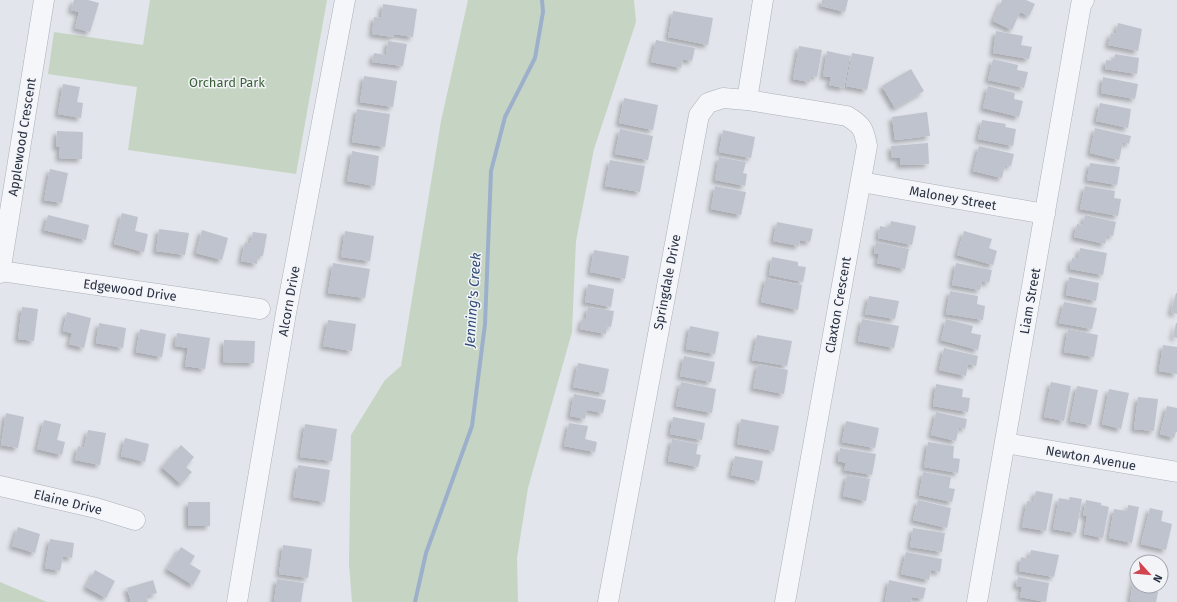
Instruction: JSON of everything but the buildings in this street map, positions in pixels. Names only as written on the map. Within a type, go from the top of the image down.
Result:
[{"type":"street","name":"Applewood Crescent","points":[[0,272],[44,0]]},
{"type":"street","name":"Alcorn Drive","points":[[238,602],[287,309],[345,0]]},
{"type":"street","points":[[747,100],[762,0]]},
{"type":"street","name":"Liam Street","points":[[977,602],[1081,5],[1084,0]]},
{"type":"street","name":"Springdale Drive","points":[[608,602],[699,115],[708,103],[723,98],[747,100]]},
{"type":"street","name":"Claxton Crescent","points":[[747,100],[847,116],[857,122],[864,132],[867,146],[785,602]]},
{"type":"street","name":"Maloney Street","points":[[861,182],[1045,214]]},
{"type":"street","name":"Edgewood Drive","points":[[0,272],[260,309]]},
{"type":"street","name":"Newton Avenue","points":[[1005,443],[1177,472]]},
{"type":"street","name":"Elaine Drive","points":[[0,486],[96,508],[135,520]]},
{"type":"green space","name":"Orchard Park","points":[[150,0],[327,0],[296,174],[128,150],[137,87],[48,74],[54,32],[143,45]]},
{"type":"green space","points":[[468,0],[634,0],[636,22],[594,149],[576,241],[572,332],[528,488],[517,558],[518,602],[352,602],[349,564],[351,435],[385,380],[401,366],[441,121]]},
{"type":"green space","points":[[0,582],[47,602],[0,602]]},
{"type":"waterway","name":"Jenning's Creek","points":[[415,602],[426,553],[472,426],[485,324],[491,171],[505,117],[535,58],[543,12],[542,0]]}]
